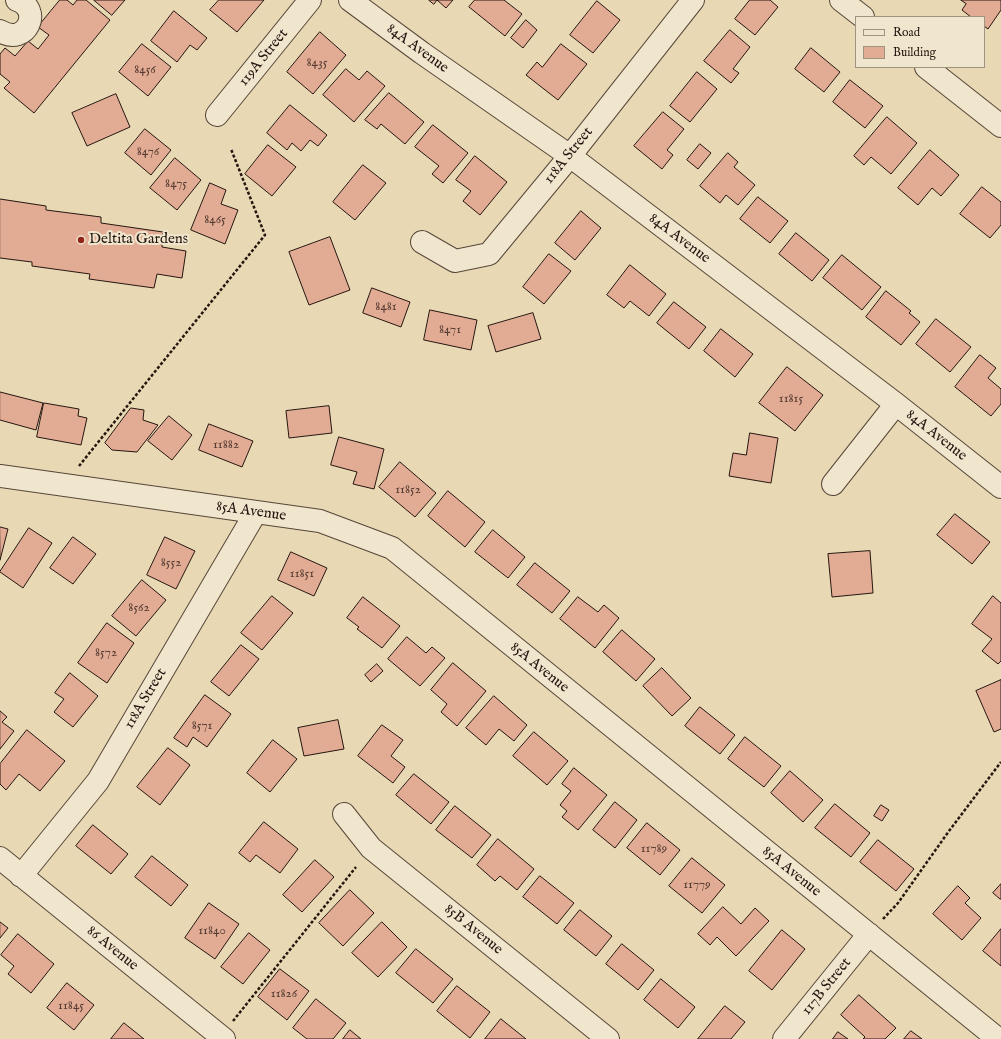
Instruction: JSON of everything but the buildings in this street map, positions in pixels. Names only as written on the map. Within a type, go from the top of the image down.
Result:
[{"type":"street","name":"119A Street","points":[[217,115],[310,0]]},
{"type":"street","name":"84A Avenue","points":[[350,0],[422,53],[570,156],[896,404],[1001,487]]},
{"type":"street","name":"118A Street","points":[[422,242],[455,261],[489,254],[570,156],[693,0]]},
{"type":"street","points":[[841,0],[861,16]]},
{"type":"street","points":[[0,4],[18,1],[29,11],[31,17],[27,29],[17,35],[10,36],[0,31]]},
{"type":"street","points":[[927,68],[1001,126]]},
{"type":"street","points":[[833,484],[896,404]]},
{"type":"street","name":"85A Avenue","points":[[0,476],[320,521],[392,548],[998,1039]]},
{"type":"street","name":"118A Street","points":[[21,876],[98,781],[256,512]]},
{"type":"street","name":"85B Avenue","points":[[344,814],[371,848],[608,1039]]},
{"type":"street","name":"86 Avenue","points":[[0,858],[21,876],[227,1032]]},
{"type":"street","name":"117B Street","points":[[784,1039],[869,934]]},
{"type":"path","points":[[78,468],[265,235],[231,149]]},
{"type":"path","points":[[869,934],[898,903],[949,831],[1001,762]]},
{"type":"path","points":[[227,1032],[356,867]]},
{"type":"place","name":"Deltita Gardens","points":[[81,240]]}]
